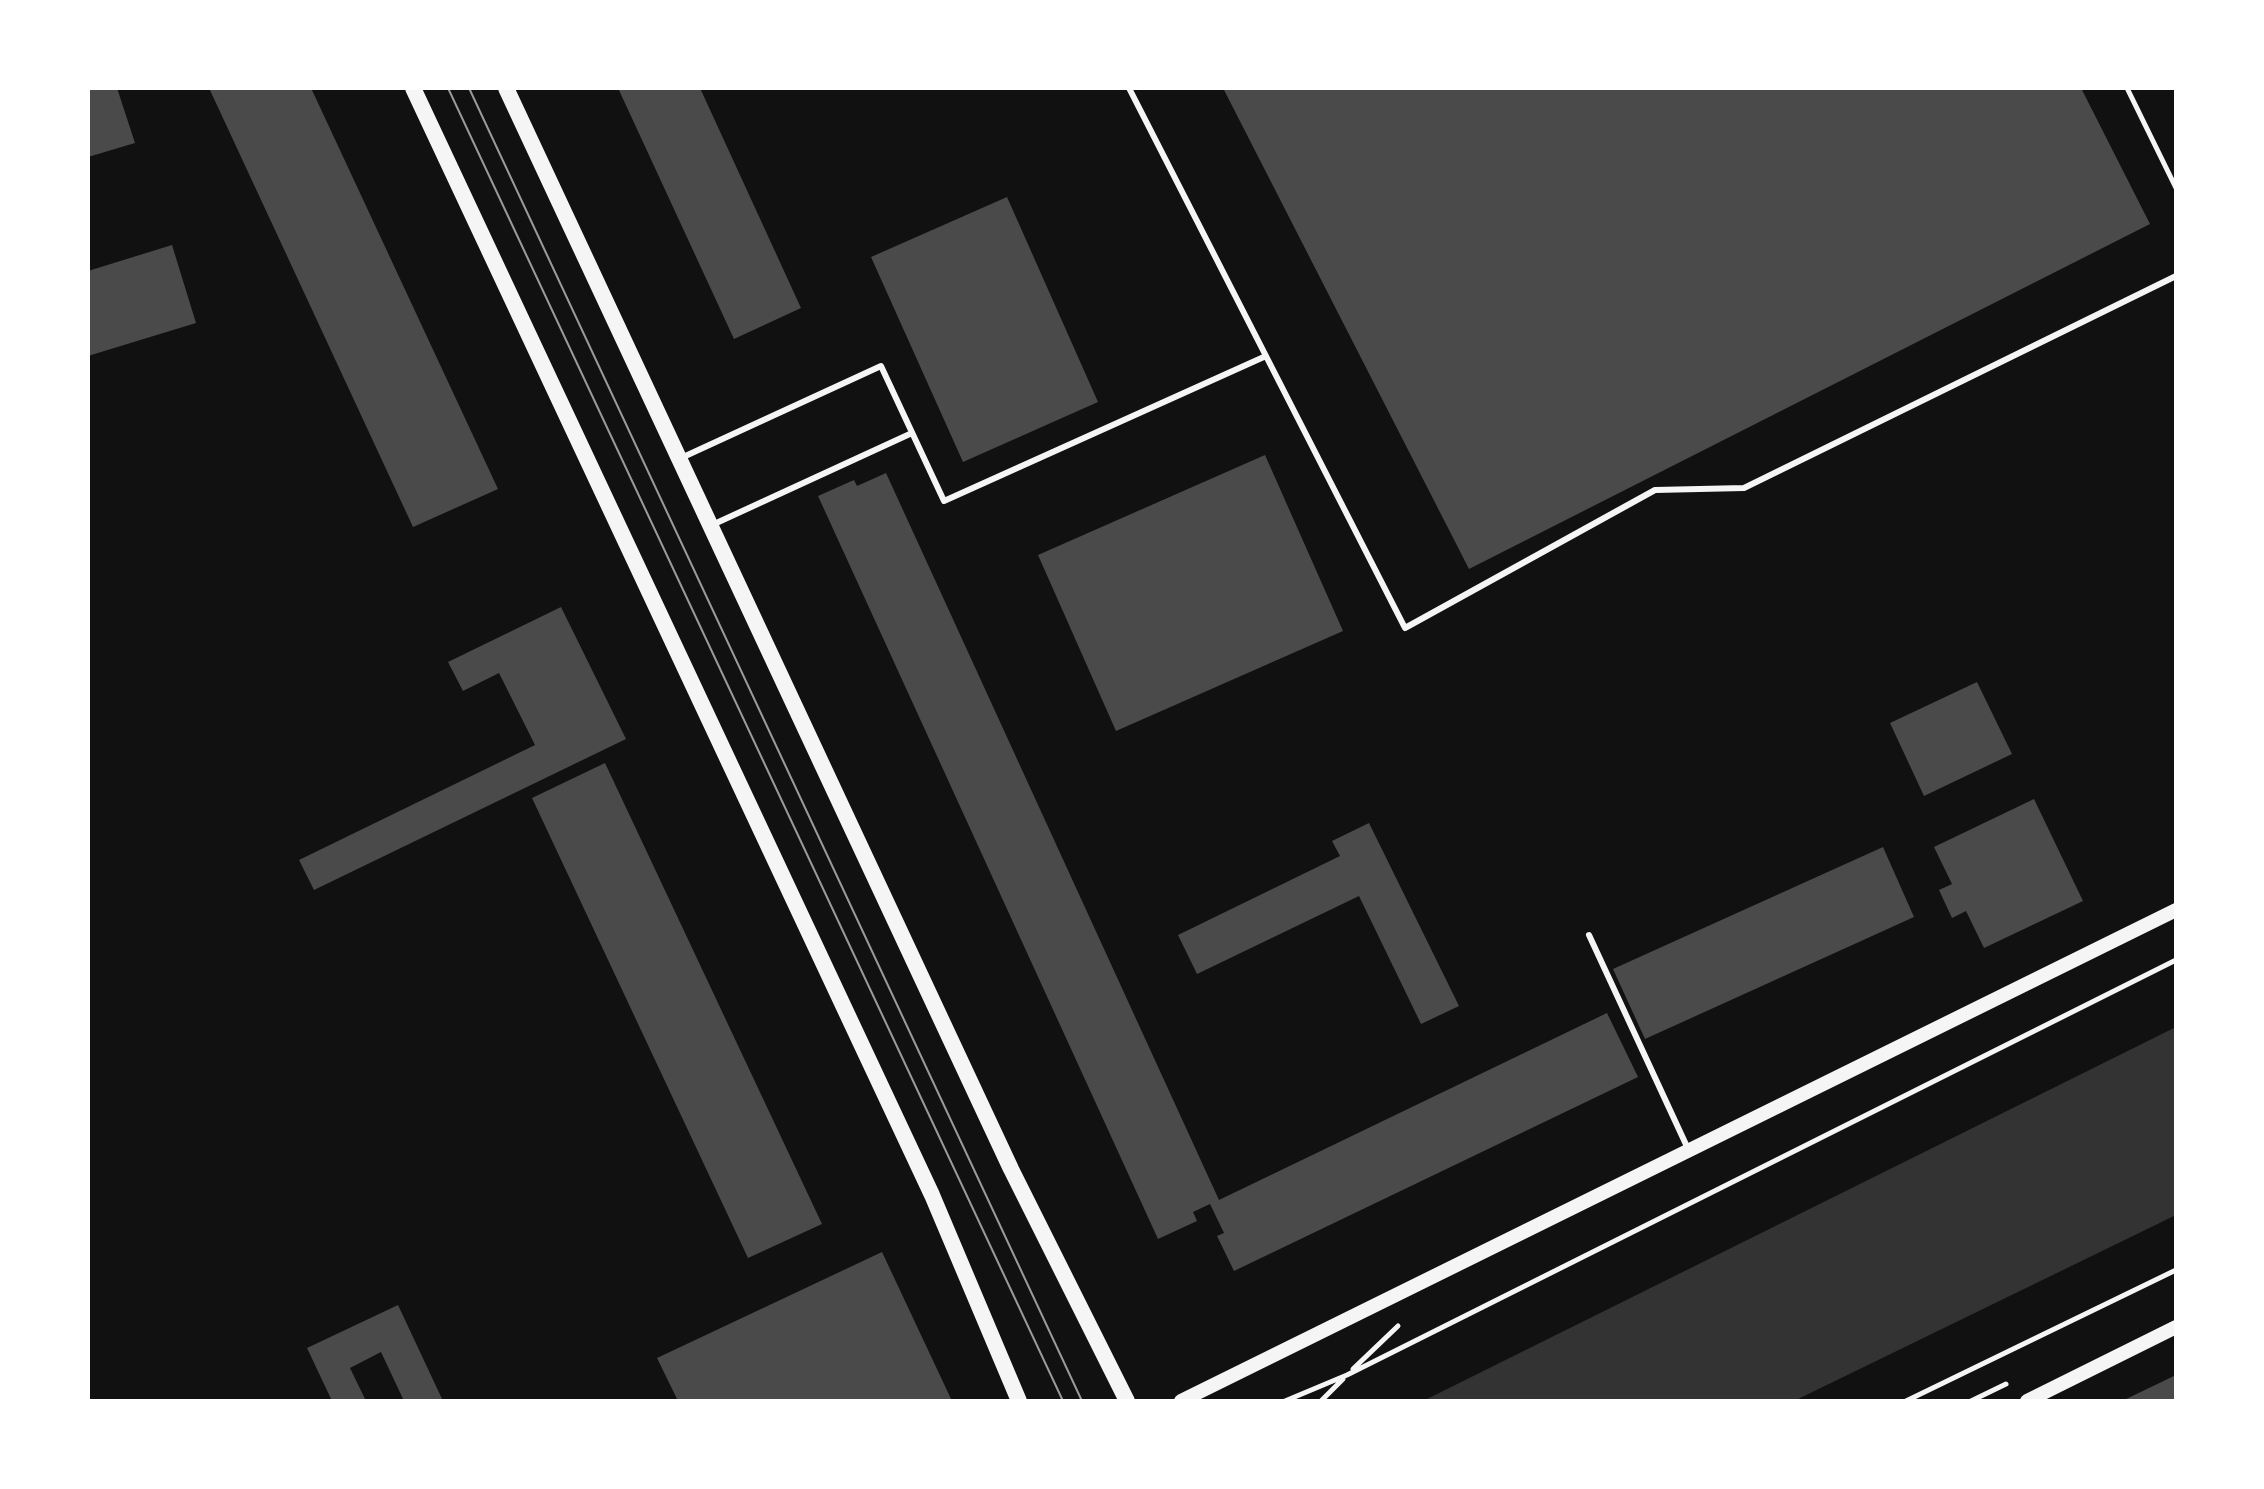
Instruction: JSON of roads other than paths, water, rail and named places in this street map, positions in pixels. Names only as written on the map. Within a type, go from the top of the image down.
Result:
[{"type":"main road","points":[[413,88],[932,1195],[1019,1401]]},
{"type":"main road","points":[[506,88],[1011,1169],[1127,1401]]},
{"type":"street","points":[[1181,1401],[2176,910]]},
{"type":"street","points":[[2027,1401],[2176,1327]]},
{"type":"lane","points":[[1129,88],[1405,628],[1655,490],[1744,488],[2176,276]]},
{"type":"lane","points":[[678,460],[881,366],[944,501],[1266,356]]},
{"type":"lane","points":[[710,526],[912,433]]},
{"type":"lane","points":[[1589,935],[1689,1151]]},
{"type":"tram line","points":[[448,88],[1063,1401]]},
{"type":"tram line","points":[[469,88],[1082,1401]]}]
